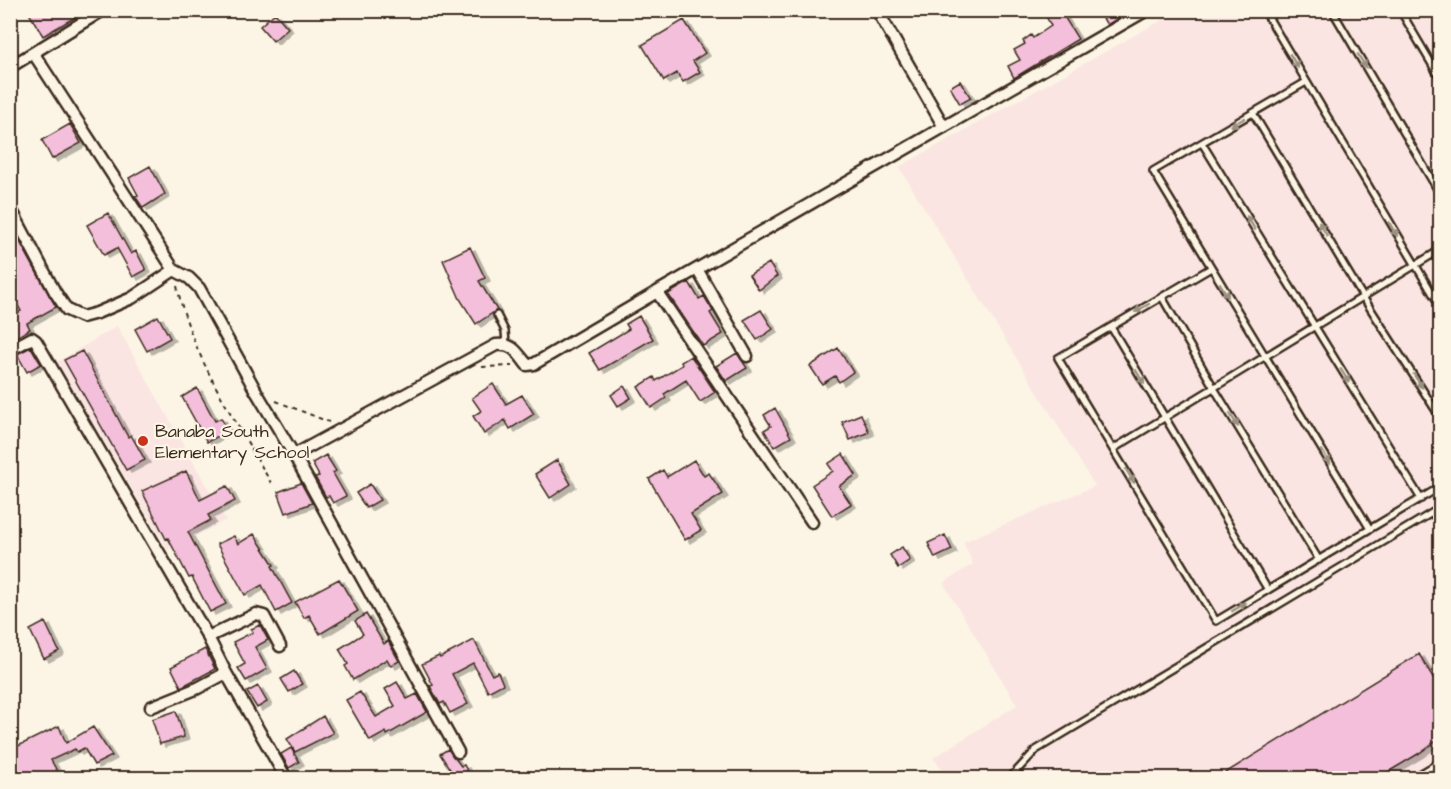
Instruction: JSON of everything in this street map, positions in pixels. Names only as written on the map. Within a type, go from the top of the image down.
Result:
[{"type":"street","points":[[10,67],[103,10]]},
{"type":"street","points":[[877,10],[944,127]]},
{"type":"street","points":[[294,455],[496,345],[506,344],[512,347],[527,365],[534,364],[1147,10]]},
{"type":"street","points":[[34,54],[174,270],[189,278],[199,288],[458,752]]},
{"type":"street","points":[[10,207],[55,292],[68,310],[82,317],[132,298],[174,270]]},
{"type":"street","points":[[697,269],[747,356]]},
{"type":"street","points":[[657,292],[813,522]]},
{"type":"street","points":[[10,350],[28,339],[36,340],[208,637],[286,778]]},
{"type":"street","points":[[208,637],[260,614],[264,616],[280,646]]},
{"type":"street","points":[[151,707],[198,688],[226,673]]},
{"type":"lane","points":[[1264,10],[1440,306]]},
{"type":"lane","points":[[1332,10],[1440,194]]},
{"type":"lane","points":[[1400,10],[1440,78]]},
{"type":"lane","points":[[1306,82],[1153,171],[1370,529]]},
{"type":"lane","points":[[1253,113],[1363,297],[1440,417]]},
{"type":"lane","points":[[1202,143],[1421,499]]},
{"type":"lane","points":[[1113,449],[1440,250]]},
{"type":"lane","points":[[1211,268],[1058,358],[1216,621],[1440,487]]},
{"type":"lane","points":[[1162,297],[1214,388],[1319,560]]},
{"type":"lane","points":[[497,315],[505,331],[506,344]]},
{"type":"lane","points":[[1111,327],[1268,590]]},
{"type":"lane","points":[[1010,778],[1036,750],[1440,508]]},
{"type":"lane","points":[[1413,778],[1440,762]]},
{"type":"path","points":[[174,270],[181,305],[202,362],[271,483]]},
{"type":"path","points":[[473,368],[527,365]]},
{"type":"path","points":[[275,400],[343,428]]},
{"type":"shaded area","points":[[1178,11],[1440,11],[1440,778],[949,778],[933,758],[1017,705],[943,583],[973,564],[963,542],[1095,486],[899,167]]},
{"type":"shaded area","name":"Banaba South Elementary School","points":[[117,326],[226,520],[168,550],[57,362]]},
{"type":"building","points":[[27,10],[87,10],[43,36]]},
{"type":"building","points":[[1043,10],[1060,10],[1078,39],[1014,78],[1008,66],[1020,60],[1014,50],[1025,44],[1023,41],[1031,35],[1033,38],[1051,26]]},
{"type":"building","points":[[1098,10],[1131,10],[1107,25]]},
{"type":"building","points":[[275,13],[288,28],[273,41],[260,26]]},
{"type":"building","points":[[684,20],[705,53],[693,61],[700,72],[683,82],[677,73],[664,81],[642,45]]},
{"type":"building","points":[[960,81],[971,98],[960,104],[950,87]]},
{"type":"building","points":[[70,124],[81,143],[52,159],[42,140]]},
{"type":"building","points":[[150,166],[165,194],[143,208],[135,196],[138,195],[129,178]]},
{"type":"building","points":[[108,213],[131,254],[136,251],[146,270],[133,277],[117,248],[104,255],[87,225]]},
{"type":"building","points":[[10,224],[56,307],[27,323],[30,329],[10,341],[10,317],[21,311],[10,292]]},
{"type":"building","points":[[470,247],[485,278],[479,281],[497,310],[476,324],[460,299],[443,260]]},
{"type":"building","points":[[769,263],[777,276],[759,290],[749,275]]},
{"type":"building","points":[[689,282],[699,299],[704,296],[713,311],[710,313],[723,334],[703,346],[668,294]]},
{"type":"building","points":[[761,310],[773,329],[757,340],[744,320]]},
{"type":"building","points":[[158,316],[170,338],[147,351],[135,329]]},
{"type":"building","points":[[639,316],[653,339],[600,370],[589,353],[629,329],[626,324]]},
{"type":"building","points":[[31,347],[41,364],[27,372],[17,354]]},
{"type":"building","points":[[838,348],[853,372],[839,382],[835,376],[822,384],[810,366]]},
{"type":"building","points":[[82,351],[128,437],[131,435],[145,460],[126,470],[64,360]]},
{"type":"building","points":[[737,353],[747,368],[726,381],[716,366]]},
{"type":"building","points":[[691,356],[715,392],[700,402],[686,380],[664,394],[666,398],[651,408],[638,387],[654,377],[656,381],[682,365],[681,362]]},
{"type":"building","points":[[493,384],[506,404],[522,395],[534,414],[510,429],[505,420],[484,434],[473,416],[481,411],[472,398]]},
{"type":"building","points":[[624,386],[631,398],[618,406],[611,395]]},
{"type":"building","points":[[197,388],[215,421],[221,418],[228,431],[207,442],[182,397]]},
{"type":"building","points":[[775,408],[791,437],[774,447],[764,430],[771,426],[764,415]]},
{"type":"building","points":[[861,414],[869,432],[850,440],[842,422]]},
{"type":"building","points":[[843,454],[856,475],[839,486],[851,504],[832,516],[812,485],[833,471],[828,464]]},
{"type":"building","points":[[326,455],[336,471],[333,473],[346,496],[333,503],[329,496],[326,497],[315,477],[319,476],[312,463]]},
{"type":"building","points":[[557,460],[571,484],[550,498],[535,474]]},
{"type":"building","points":[[694,460],[704,476],[709,473],[723,494],[691,514],[701,530],[685,540],[649,479],[663,470],[667,477]]},
{"type":"building","points":[[186,471],[200,500],[227,486],[235,501],[208,515],[211,520],[188,532],[226,604],[210,612],[192,577],[189,578],[168,538],[166,539],[142,491]]},
{"type":"building","points":[[301,483],[312,503],[286,513],[278,492]]},
{"type":"building","points":[[370,484],[380,500],[366,508],[356,493]]},
{"type":"building","points":[[254,534],[274,565],[272,566],[292,603],[276,612],[262,585],[245,595],[217,544],[234,536],[238,544]]},
{"type":"building","points":[[945,535],[952,550],[935,558],[928,543]]},
{"type":"building","points":[[902,547],[910,560],[898,568],[890,555]]},
{"type":"building","points":[[339,579],[358,611],[320,634],[309,615],[304,618],[295,602]]},
{"type":"building","points":[[366,614],[384,644],[388,641],[399,661],[391,666],[387,659],[353,680],[345,666],[348,664],[339,649],[363,634],[355,621]]},
{"type":"building","points":[[45,622],[59,651],[44,659],[30,630]]},
{"type":"building","points":[[260,625],[268,640],[255,647],[267,669],[246,681],[238,668],[245,664],[233,642],[253,632],[251,629]]},
{"type":"building","points":[[474,640],[492,675],[498,672],[503,684],[488,692],[473,663],[452,674],[468,704],[450,713],[444,702],[440,704],[422,664],[439,656],[440,658]]},
{"type":"building","points":[[205,649],[215,669],[181,687],[171,667]]},
{"type":"building","points":[[1419,654],[1440,689],[1440,738],[1418,754],[1378,778],[1217,778]]},
{"type":"building","points":[[294,671],[302,684],[289,692],[281,679]]},
{"type":"building","points":[[397,682],[407,699],[417,694],[427,712],[387,735],[386,732],[370,741],[346,700],[360,692],[376,717],[395,706],[385,689]]},
{"type":"building","points":[[258,686],[267,702],[257,708],[247,692]]},
{"type":"building","points":[[176,711],[184,737],[160,744],[152,719]]},
{"type":"building","points":[[323,716],[333,733],[295,752],[287,739]]},
{"type":"building","points":[[59,726],[66,743],[93,727],[112,756],[94,765],[84,748],[77,752],[75,749],[51,760],[61,778],[10,778],[10,750]]},
{"type":"building","points":[[291,748],[299,762],[289,768],[281,754]]},
{"type":"building","points":[[448,749],[461,766],[464,765],[471,778],[438,778],[451,771],[440,754]]},
{"type":"place","name":"Banaba South Elementary School","points":[[143,441]]}]
